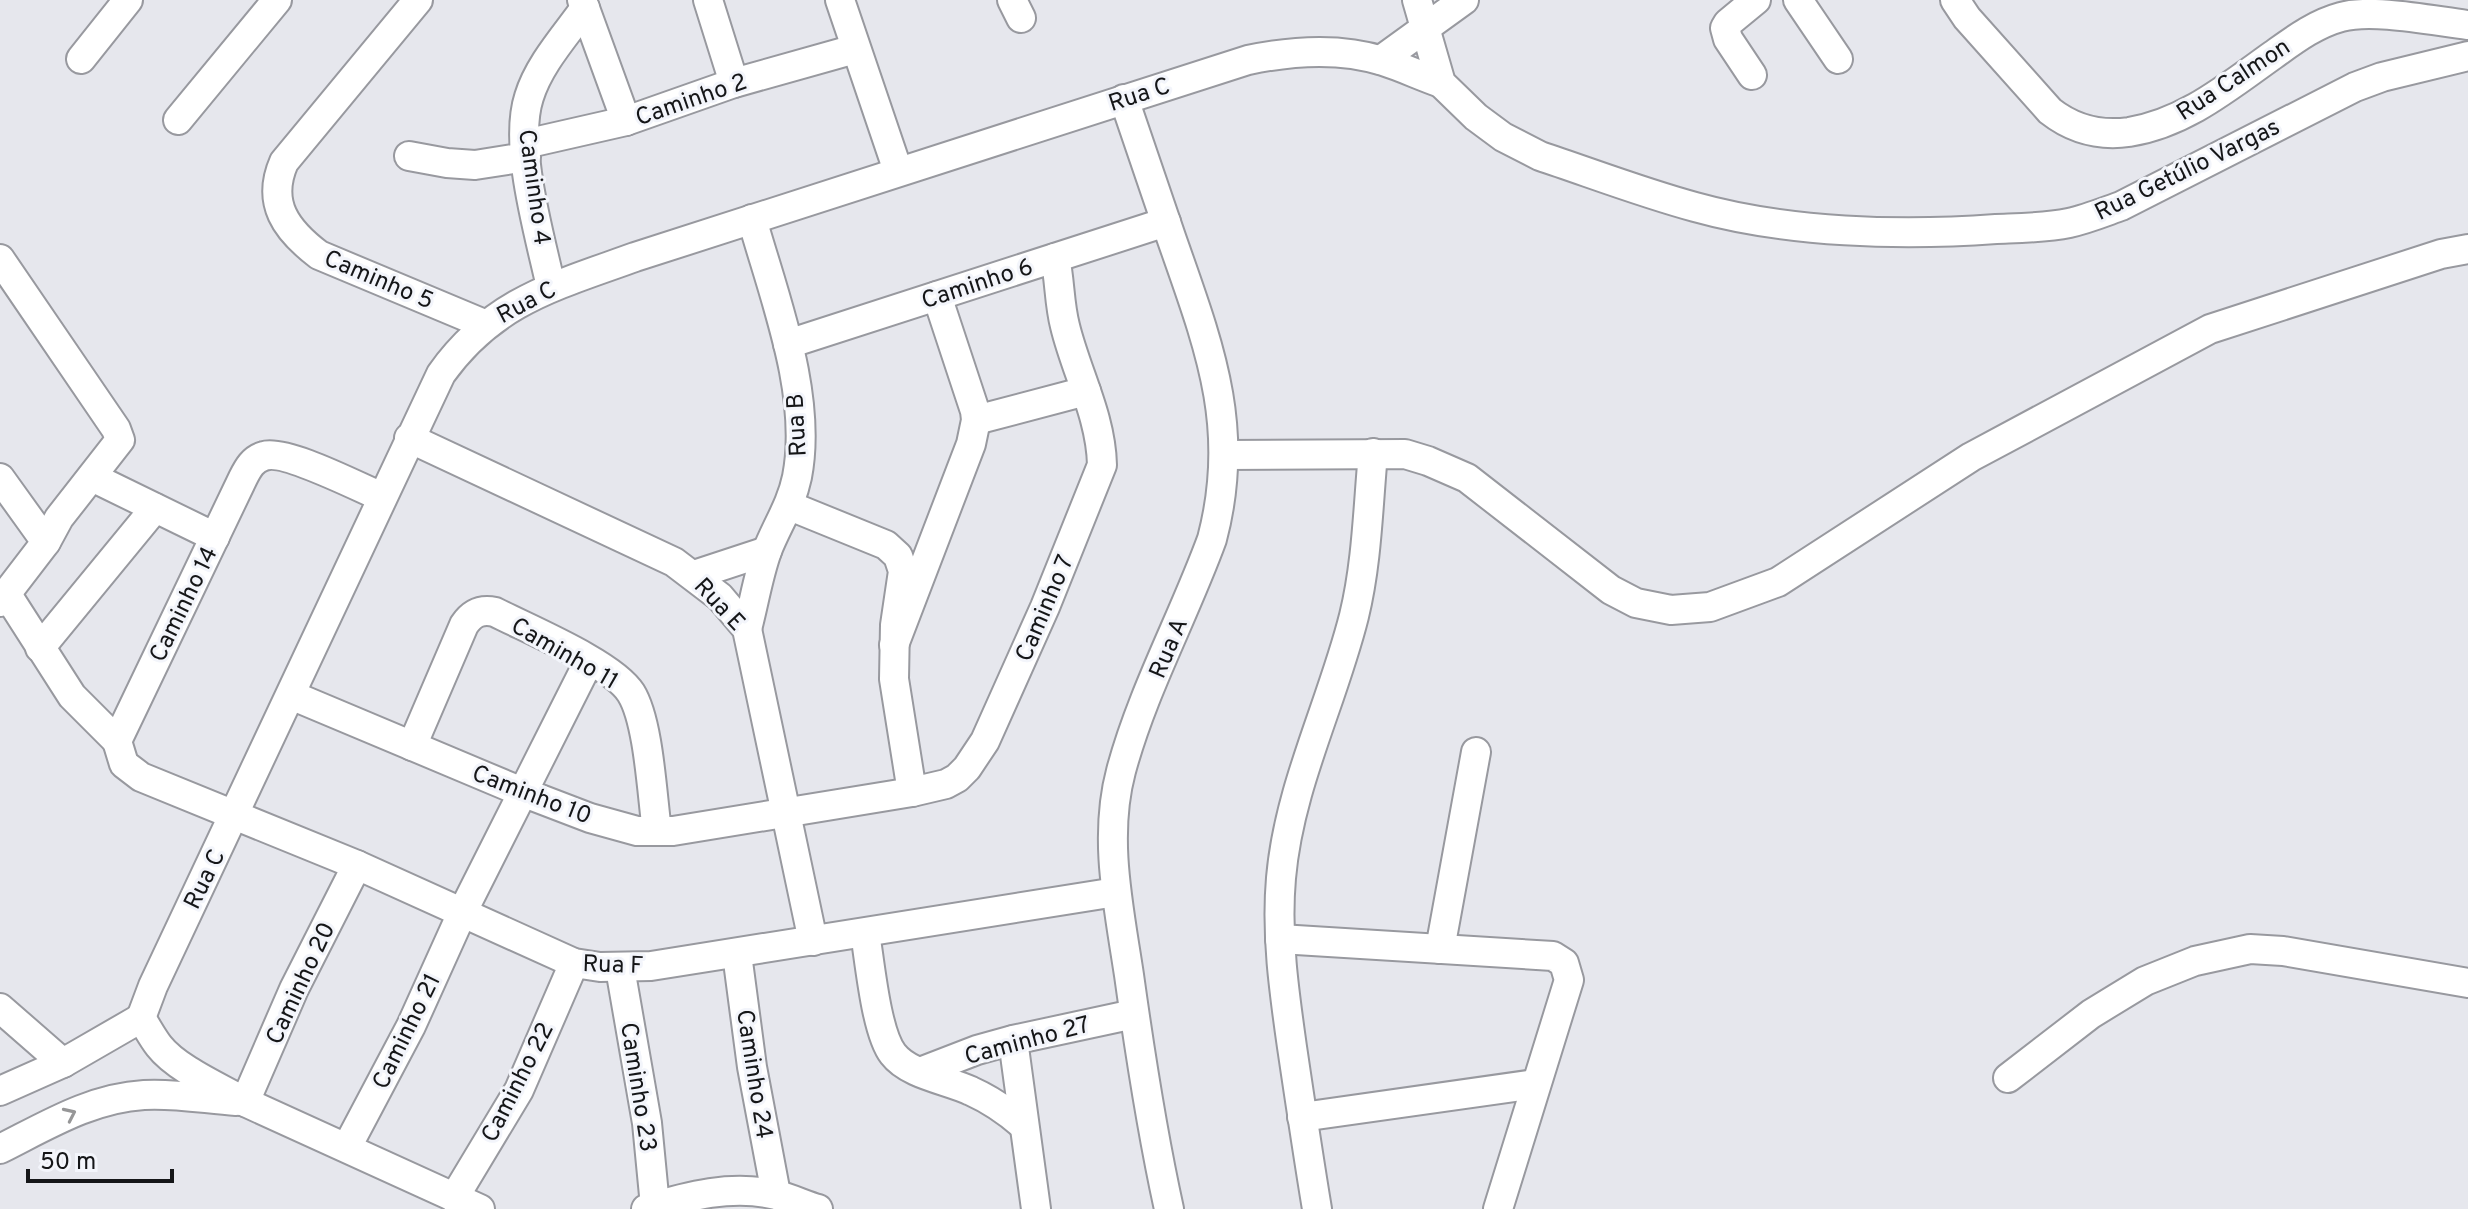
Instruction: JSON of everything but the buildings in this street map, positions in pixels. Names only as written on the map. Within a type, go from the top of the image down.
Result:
[{"type":"street","points":[[81,59],[128,0]]},
{"type":"street","points":[[178,120],[277,0]]},
{"type":"street","name":"Caminho 5","points":[[418,0],[284,162],[277,178],[277,204],[297,235],[319,255],[484,324]]},
{"type":"street","points":[[708,0],[734,83]]},
{"type":"street","points":[[840,0],[898,171]]},
{"type":"street","points":[[1417,0],[1441,83]]},
{"type":"street","points":[[1381,60],[1464,0]]},
{"type":"street","points":[[1752,75],[1728,39],[1725,28],[1756,0]]},
{"type":"street","points":[[1798,0],[1838,59]]},
{"type":"street","name":"Rua Calmon","points":[[1955,0],[1967,18],[2050,111],[2063,122],[2085,130],[2113,134],[2146,129],[2198,107],[2316,26],[2344,16],[2373,15],[2468,25]]},
{"type":"street","points":[[584,4],[626,121]]},
{"type":"street","name":"Caminho 4","points":[[551,287],[525,151],[526,108],[534,84],[584,4]]},
{"type":"street","name":"Caminho 2","points":[[409,156],[475,165],[626,121],[734,83],[855,49]]},
{"type":"street","name":"Rua C","points":[[141,1018],[153,986],[409,438],[441,374],[458,349],[484,324],[551,287],[898,171],[1210,71],[1279,53],[1317,52],[1381,60],[1441,83]]},
{"type":"street","name":"Rua Getúlio Vargas","points":[[1441,83],[1476,117],[1503,137],[1540,156],[1697,208],[1833,229],[1951,233],[2067,223],[2094,216],[2121,206],[2342,93],[2382,77],[2468,56]]},
{"type":"street","name":"Rua A","points":[[1124,99],[1212,360],[1224,425],[1225,455],[1220,508],[1212,539],[1136,726],[1121,771],[1112,834],[1116,892],[1134,1014],[1154,1140],[1169,1209]]},
{"type":"street","name":"Rua B","points":[[747,629],[767,551],[790,506],[797,476],[801,432],[788,344],[752,219]]},
{"type":"street","name":"Caminho 6","points":[[788,344],[937,296],[1056,265],[1168,229]]},
{"type":"street","points":[[1225,455],[1405,454],[1467,478],[1611,590],[1636,603],[1671,610],[1710,607],[1778,582],[1971,457],[2210,329],[2441,254],[2468,249]]},
{"type":"street","points":[[0,259],[120,440],[3,597]]},
{"type":"street","name":"Caminho 7","points":[[784,813],[946,784],[957,778],[976,757],[990,730],[1045,607],[1102,465],[1099,437],[1065,329],[1056,265]]},
{"type":"street","points":[[894,645],[971,444],[976,420],[937,296]]},
{"type":"street","points":[[976,420],[1086,391]]},
{"type":"street","name":"Rua E","points":[[409,438],[664,557],[694,575],[720,597],[747,629],[813,941]]},
{"type":"street","points":[[1317,1209],[1285,1000],[1280,939],[1281,878],[1287,834],[1304,767],[1354,616],[1373,453]]},
{"type":"street","name":"Caminho 14","points":[[117,741],[249,467],[265,455],[285,456],[382,497]]},
{"type":"street","points":[[92,477],[215,537]]},
{"type":"street","points":[[0,478],[46,542]]},
{"type":"street","points":[[790,506],[886,545],[898,556],[904,578],[895,625],[897,706],[912,792]]},
{"type":"street","points":[[40,648],[155,508]]},
{"type":"street","points":[[694,575],[767,551]]},
{"type":"street","name":"Rua F","points":[[3,597],[72,696],[117,741],[124,764],[141,777],[357,865],[574,963],[620,968],[651,966],[1116,892]]},
{"type":"street","name":"Caminho 11","points":[[412,746],[464,625],[478,613],[495,612],[589,661],[622,681],[631,693],[637,705],[645,743],[657,831]]},
{"type":"street","name":"Caminho 21","points":[[347,1147],[411,1026],[462,913],[589,661]]},
{"type":"street","name":"Caminho 10","points":[[291,695],[522,792],[614,826],[637,831],[673,831],[784,813]]},
{"type":"street","points":[[1440,949],[1476,752]]},
{"type":"street","name":"Caminho 20","points":[[245,1102],[294,989],[357,865]]},
{"type":"street","points":[[865,933],[881,1024],[893,1054],[920,1072],[989,1100],[1023,1125]]},
{"type":"street","points":[[1280,939],[1553,956],[1564,963],[1569,980],[1498,1209]]},
{"type":"street","points":[[2008,1078],[2091,1014],[2145,981],[2195,961],[2250,949],[2283,951],[2468,983]]},
{"type":"street","name":"Caminho 24","points":[[737,954],[752,1067],[776,1194]]},
{"type":"street","name":"Caminho 22","points":[[467,1204],[574,963]]},
{"type":"street","name":"Caminho 23","points":[[620,968],[647,1123],[650,1208]]},
{"type":"street","points":[[0,1008],[63,1063]]},
{"type":"street","name":"Caminho 27","points":[[920,1072],[1013,1040],[1134,1014]]},
{"type":"street","points":[[0,1091],[63,1063],[141,1018],[159,1047],[172,1059],[245,1102],[467,1204]]},
{"type":"street","points":[[1013,1040],[1036,1209]]},
{"type":"street","points":[[1302,1117],[1535,1084]]},
{"type":"street","points":[[0,1149],[75,1111],[109,1100],[145,1095],[245,1102]]},
{"type":"street","points":[[650,1208],[724,1192],[776,1194],[818,1209]]}]
